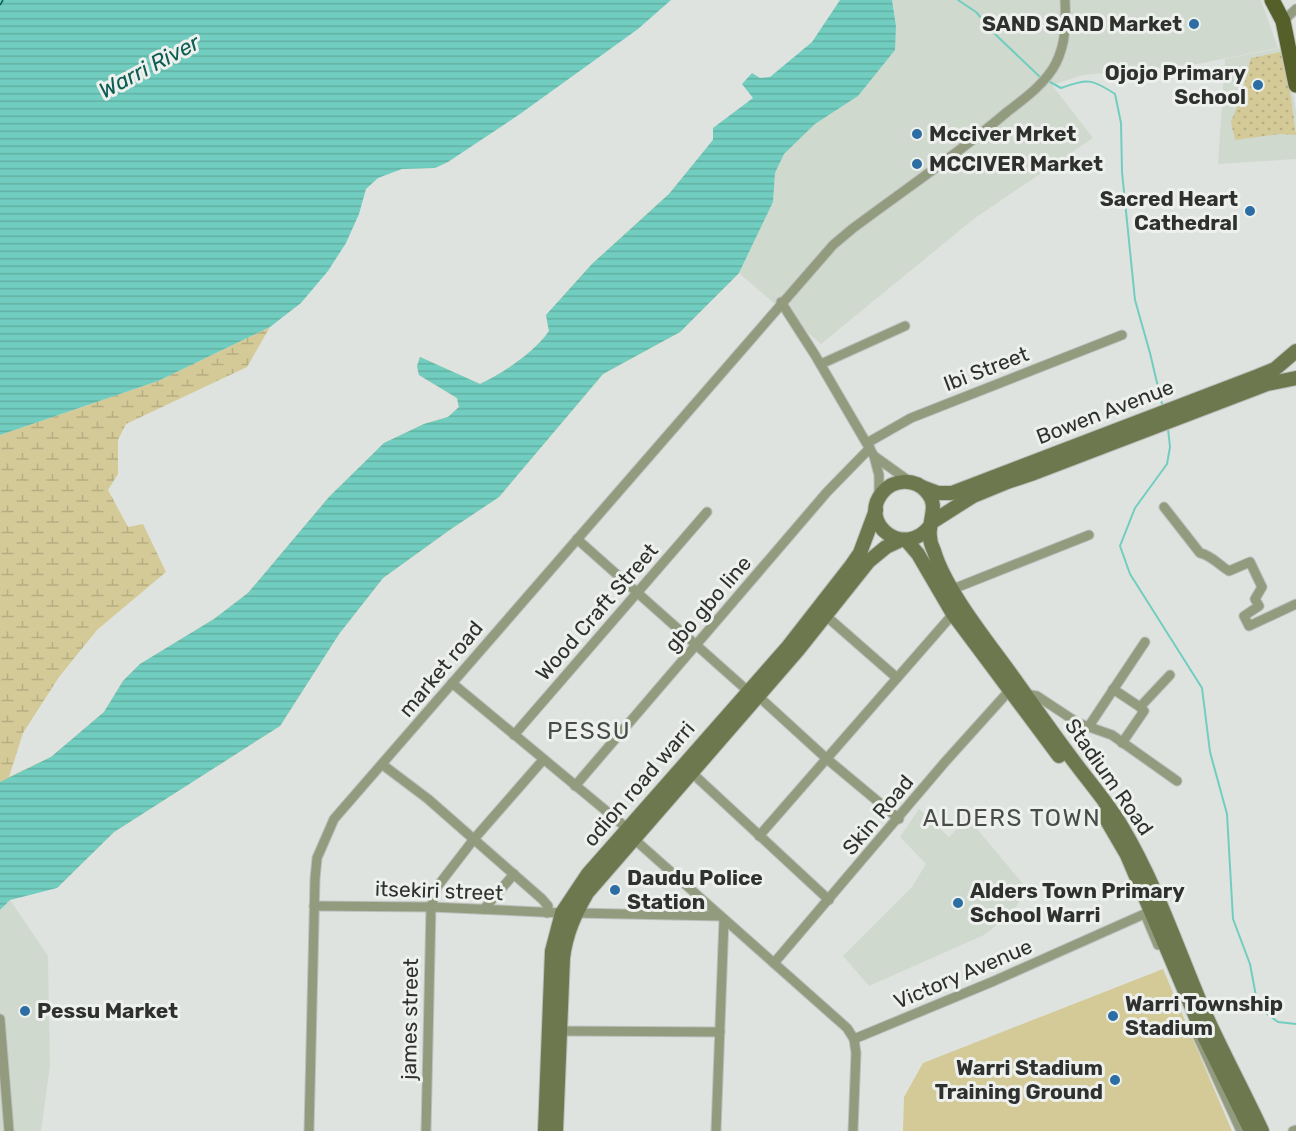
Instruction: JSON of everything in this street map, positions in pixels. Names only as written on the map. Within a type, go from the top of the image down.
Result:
[{"type":"main road","points":[[1272,0],[1283,21],[1296,86]]},
{"type":"main road","name":"Bowen Avenue","points":[[917,485],[939,493],[952,493],[1275,369],[1296,351]]},
{"type":"main road","name":"Bowen Avenue","points":[[931,524],[973,496],[1007,482],[1267,384],[1296,378]]},
{"type":"main road","points":[[893,484],[917,485],[928,493],[934,507],[931,524],[920,536],[904,540],[891,536],[882,529],[877,519],[878,502],[893,484]]},
{"type":"main road","name":"odion road warri","points":[[545,1131],[552,951],[588,874],[631,834],[691,772],[754,694],[860,553],[878,502]]},
{"type":"main road","name":"Stadium Road","points":[[931,524],[933,550],[953,589],[1025,694],[1105,802],[1134,848],[1204,1010],[1262,1131]]},
{"type":"main road","name":"Stadium Road","points":[[904,540],[918,554],[953,614],[1097,805],[1127,855],[1148,913],[1203,1034],[1251,1131]]},
{"type":"main road","name":"odion road warri","points":[[631,834],[825,615],[869,561],[886,547],[904,540]]},
{"type":"main road","name":"odion road warri","points":[[556,1131],[559,1031],[569,913]]},
{"type":"street","name":"market road","points":[[309,1131],[317,858],[334,819],[781,302],[833,245],[996,122],[1047,75],[1055,65],[1063,44],[1065,0]]},
{"type":"street","points":[[1283,21],[1296,9]]},
{"type":"street","points":[[781,302],[870,449],[879,475],[878,502]]},
{"type":"street","points":[[820,364],[905,326]]},
{"type":"street","name":"Ibi Street","points":[[870,449],[911,418],[1122,335]]},
{"type":"street","points":[[870,449],[917,485]]},
{"type":"street","name":"gbo gbo line","points":[[575,786],[827,492],[870,449]]},
{"type":"street","points":[[1164,507],[1200,553],[1207,554],[1217,564],[1229,571],[1250,562],[1262,586],[1255,599],[1258,606],[1244,616],[1249,626],[1296,604]]},
{"type":"street","name":"Wood Craft Street","points":[[514,735],[707,512]]},
{"type":"street","points":[[953,589],[1089,535]]},
{"type":"street","points":[[578,539],[826,759],[899,819]]},
{"type":"street","points":[[759,836],[953,614]]},
{"type":"street","points":[[825,615],[897,678]]},
{"type":"street","points":[[1089,726],[1145,642]]},
{"type":"street","points":[[1140,707],[1170,675]]},
{"type":"street","points":[[452,683],[631,834],[847,1028],[854,1039],[856,1053],[853,1131]]},
{"type":"street","points":[[1113,689],[1144,711],[1122,743]]},
{"type":"street","name":"Skin Road","points":[[774,963],[899,819],[945,762],[1010,691]]},
{"type":"street","points":[[1025,694],[1037,696],[1078,723],[1112,735],[1178,781]]},
{"type":"street","points":[[431,908],[437,887],[474,839],[543,760]]},
{"type":"street","points":[[383,765],[543,899],[548,906],[547,913]]},
{"type":"street","points":[[691,772],[829,900]]},
{"type":"street","points":[[484,909],[514,874]]},
{"type":"street","name":"itsekiri street","points":[[314,906],[722,917]]},
{"type":"street","name":"james street","points":[[426,1131],[431,908]]},
{"type":"street","points":[[1148,913],[1215,1078],[1241,1131]]},
{"type":"street","name":"Victory Avenue","points":[[854,1039],[994,981],[1148,913]]},
{"type":"street","points":[[716,1131],[722,917]]},
{"type":"street","points":[[0,1019],[9,1131]]},
{"type":"street","points":[[559,1031],[720,1032]]},
{"type":"shaded area","name":"MCCIVER Market","points":[[892,0],[1261,0],[1278,48],[1197,64],[1083,75],[1052,85],[1093,138],[975,218],[821,344],[739,273],[773,202],[775,173],[784,154],[815,124],[858,96],[896,26]]},
{"type":"shaded area","name":"Ojojo Primary School","points":[[1286,47],[1296,111],[1296,159],[1218,164],[1225,59]]},
{"type":"shaded area","name":"Alders Town Primary School Warri","points":[[919,809],[949,837],[968,818],[1028,890],[1010,915],[984,935],[869,986],[843,956],[912,887],[926,864],[900,837]]},
{"type":"shaded area","name":"Pessu Market","points":[[10,900],[48,956],[50,1066],[41,1131],[0,1131],[0,910]]},
{"type":"green space","points":[[1281,52],[1286,62],[1296,135],[1280,134],[1235,140],[1231,122],[1242,94],[1251,58]]},
{"type":"green space","points":[[713,128],[733,254],[739,273],[680,332],[603,374],[499,497],[383,578],[339,634],[280,726],[114,832],[57,888],[0,825],[0,435],[158,381],[270,327],[247,367],[126,424],[118,440],[118,474],[108,490],[128,527],[143,524],[166,572],[97,630],[59,677],[23,733],[9,777],[51,757],[104,712],[123,681],[140,664],[214,619],[248,593],[329,497],[384,443],[424,424],[448,417],[459,407],[457,398],[419,375],[417,366],[420,357],[480,384],[508,368],[535,347],[549,331],[546,315],[592,264],[669,194],[713,140]]},
{"type":"green space","name":"Warri Township Stadium","points":[[1163,969],[1232,1131],[903,1131],[904,1097],[923,1063]]},
{"type":"water","name":"Warri River","points":[[0,0],[671,0],[638,29],[520,114],[448,162],[435,168],[402,169],[378,178],[366,189],[359,214],[346,243],[328,271],[301,303],[270,327],[158,381],[0,435]]},
{"type":"water","points":[[840,0],[892,0],[896,26],[895,50],[858,96],[815,124],[784,154],[775,173],[773,202],[739,273],[680,332],[603,374],[499,497],[383,578],[339,634],[280,726],[114,832],[57,888],[10,900],[0,910],[0,782],[51,757],[104,712],[123,681],[140,664],[214,619],[248,593],[329,497],[384,443],[424,424],[448,417],[459,407],[457,398],[419,375],[417,366],[420,357],[480,384],[508,368],[536,346],[549,331],[546,315],[592,264],[669,194],[713,140],[713,128],[753,98],[742,84],[752,73],[760,78],[770,77],[812,42]]},
{"type":"waterway","points":[[958,0],[976,12],[997,36],[1039,76]]},
{"type":"waterway","points":[[1050,82],[1061,88],[1089,82],[1100,85],[1115,94],[1121,123],[1122,172],[1135,300],[1162,404]]},
{"type":"waterway","points":[[1168,429],[1170,447],[1167,464],[1135,508],[1120,546],[1130,574],[1202,688],[1210,752],[1227,814],[1233,919],[1250,964],[1258,1007],[1278,1022],[1296,1024]]},
{"type":"ferry route","points":[[0,5],[3,0]]},
{"type":"place","name":"SAND SAND Market","points":[[1194,24]]},
{"type":"place","name":"Ojojo Primary School","points":[[1258,85]]},
{"type":"place","name":"Mcciver Mrket","points":[[917,134]]},
{"type":"place","name":"MCCIVER Market","points":[[917,164]]},
{"type":"place","name":"Sacred Heart Cathedral","points":[[1250,211]]},
{"type":"place","name":"Daudu Police Station","points":[[615,890]]},
{"type":"place","name":"Alders Town Primary School Warri","points":[[958,903]]},
{"type":"place","name":"Pessu Market","points":[[25,1011]]},
{"type":"place","name":"Warri Township Stadium","points":[[1113,1016]]},
{"type":"place","name":"Warri Stadium Training Ground","points":[[1115,1080]]},
{"type":"district","name":"PESSU","points":[[589,731]]},
{"type":"district","name":"ALDERS TOWN","points":[[1012,818]]}]
